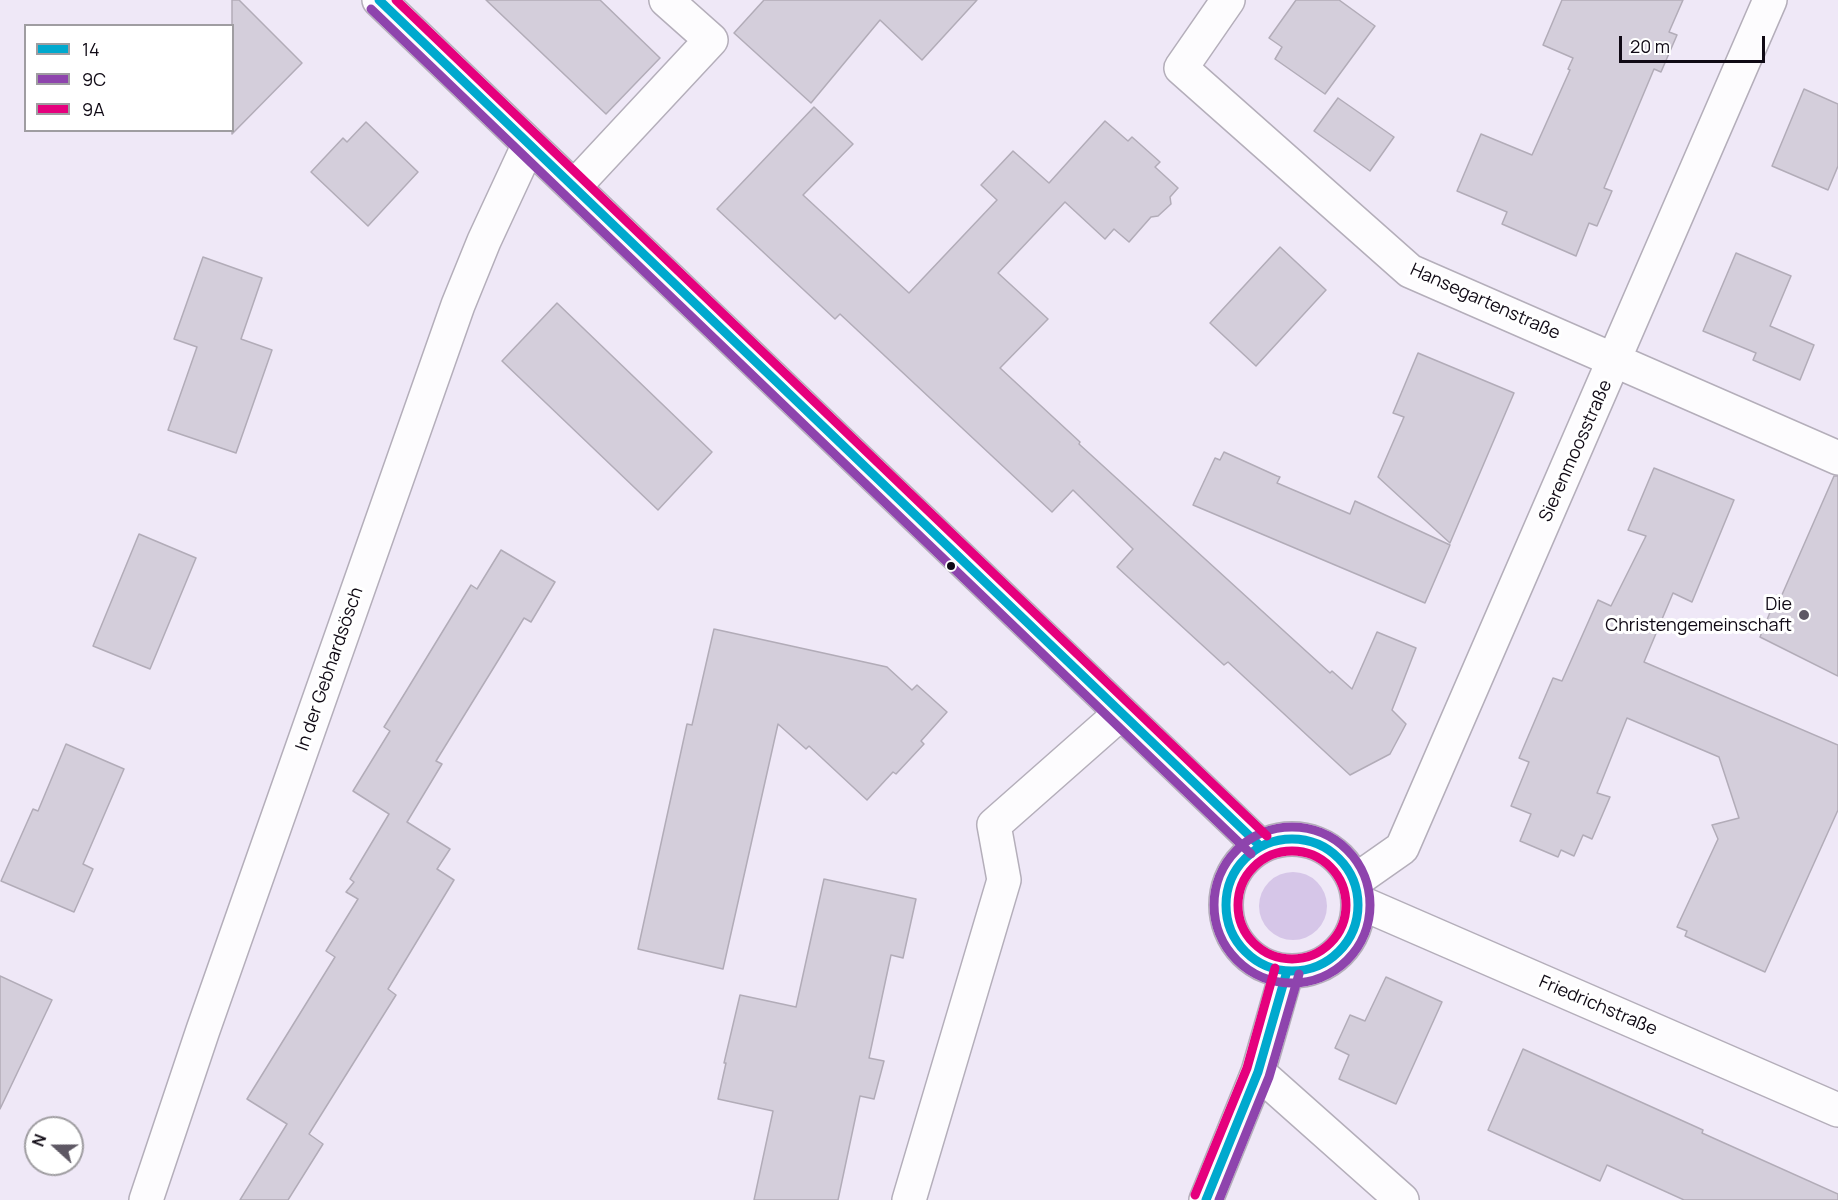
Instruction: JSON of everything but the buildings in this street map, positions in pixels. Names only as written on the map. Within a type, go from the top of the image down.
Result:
[{"type":"street","points":[[379,0],[1259,845]]},
{"type":"street","points":[[574,187],[711,40],[666,0]]},
{"type":"street","name":"Hansegartenstraße","points":[[1228,0],[1181,68],[1410,271],[1838,458]]},
{"type":"street","name":"Sierenmoosstraße","points":[[1357,892],[1402,848],[1616,360],[1770,0]]},
{"type":"street","name":"In der Gebhardsösch","points":[[146,1200],[203,1030],[458,305],[484,241],[529,144]]},
{"type":"street","points":[[909,1200],[1004,880],[994,825],[1121,712]]},
{"type":"street","points":[[1285,839],[1305,839],[1335,854],[1347,866],[1357,892],[1356,924],[1346,944],[1330,960],[1310,969],[1287,971],[1270,967],[1254,959],[1241,947],[1232,932],[1227,914],[1227,896],[1240,863],[1259,845],[1285,839]]},
{"type":"street","name":"Friedrichstraße","points":[[1357,892],[1838,1110]]},
{"type":"street","points":[[1206,1200],[1258,1072],[1287,971]]},
{"type":"street","points":[[1258,1072],[1402,1200]]},
{"type":"shaded area","points":[[1293,872],[1306,875],[1317,882],[1324,893],[1327,906],[1324,919],[1317,930],[1306,937],[1293,940],[1280,937],[1269,930],[1262,919],[1259,906],[1262,893],[1269,882],[1280,875]]},
{"type":"transit line","name":"14","points":[[379,0],[1259,845]]},
{"type":"transit line","name":"9A","points":[[396,0],[1267,836]]},
{"type":"transit line","name":"9C","points":[[371,9],[1251,854]]},
{"type":"transit line","name":"9C","points":[[1292,827],[1307,828],[1322,833],[1347,850],[1364,875],[1369,890],[1370,905],[1369,920],[1364,935],[1347,960],[1322,977],[1307,982],[1292,983],[1277,982],[1262,977],[1237,960],[1220,935],[1215,920],[1214,905],[1215,890],[1220,875],[1237,850],[1262,833],[1277,828],[1292,827]]},
{"type":"transit line","name":"14","points":[[1292,839],[1317,844],[1339,858],[1353,880],[1358,905],[1353,930],[1339,952],[1317,966],[1292,971],[1267,966],[1245,952],[1231,930],[1226,905],[1231,880],[1245,858],[1267,844],[1292,839]]},
{"type":"transit line","name":"9A","points":[[1292,851],[1313,855],[1330,867],[1342,884],[1346,905],[1342,926],[1330,943],[1313,955],[1292,959],[1271,955],[1254,943],[1242,926],[1238,905],[1242,884],[1254,867],[1271,855],[1292,851]]},
{"type":"transit line","name":"9A","points":[[1195,1195],[1247,1068],[1275,968]]},
{"type":"transit line","name":"14","points":[[1206,1200],[1258,1072],[1287,971]]},
{"type":"transit line","name":"9C","points":[[1219,1200],[1269,1077],[1299,974]]},
{"type":"place","name":"Die Christengemeinschaft","points":[[1804,615]]}]
